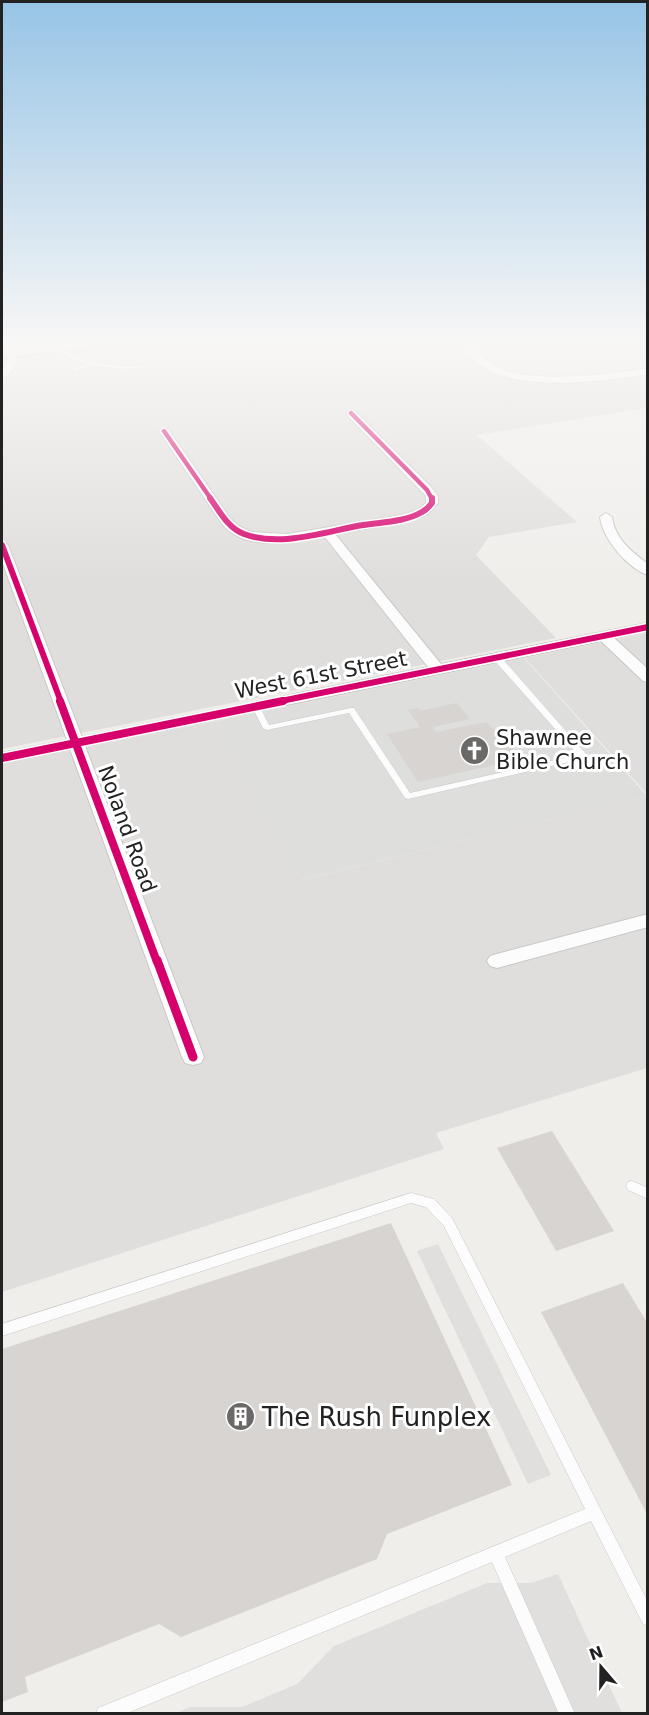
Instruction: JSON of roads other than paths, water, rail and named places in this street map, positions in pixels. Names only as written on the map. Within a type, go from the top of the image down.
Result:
[{"type":"street","points":[[164,431],[231,527],[244,534],[276,539],[417,515],[432,503],[432,496],[427,490],[358,420]]},
{"type":"street","points":[[606,517],[605,529],[648,570]]},
{"type":"street","points":[[326,531],[438,670]]},
{"type":"street","name":"Noland Road","points":[[2,545],[193,1057]]},
{"type":"street","name":"West 61st Street","points":[[2,758],[648,627]]},
{"type":"street","points":[[604,636],[648,678]]},
{"type":"street","points":[[497,961],[648,920]]},
{"type":"lane","points":[[256,707],[267,728],[351,710],[408,796],[583,756],[497,658]]},
{"type":"lane","points":[[632,1186],[648,1194]]},
{"type":"lane","points":[[2,1330],[411,1198],[430,1203],[448,1222],[648,1619]]},
{"type":"lane","points":[[104,1713],[594,1512]]},
{"type":"lane","points":[[496,1553],[567,1713]]},
{"type":"place","name":"Shawnee Bible Church","points":[[475,750]]},
{"type":"place","name":"The Rush Funplex","points":[[241,1417]]}]
